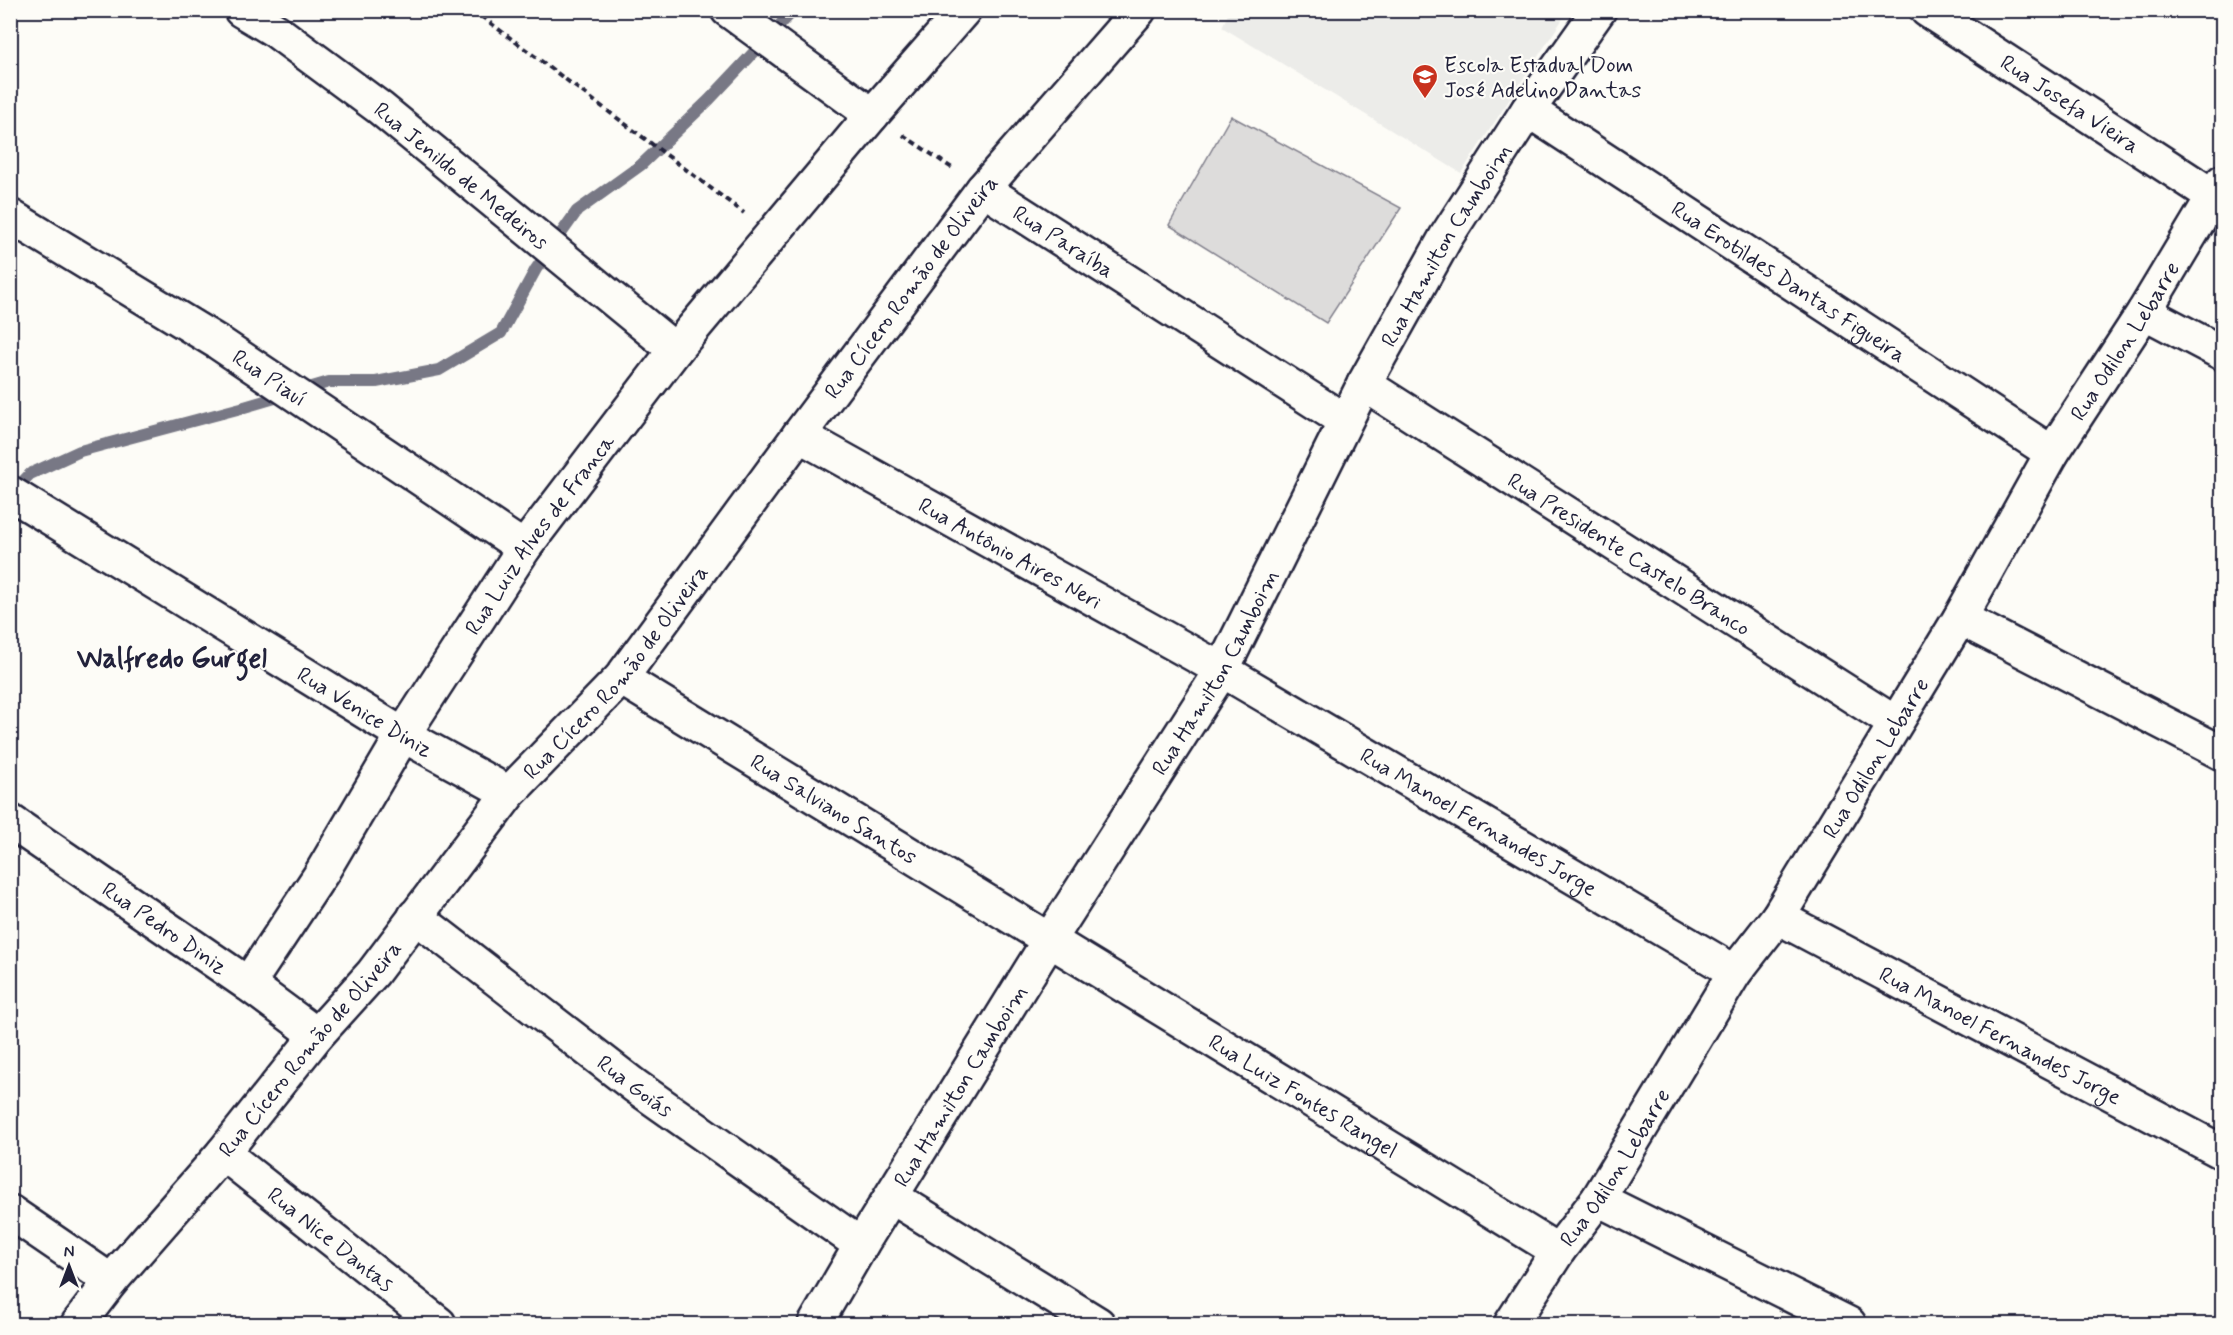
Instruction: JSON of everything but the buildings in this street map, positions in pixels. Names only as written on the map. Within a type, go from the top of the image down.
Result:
[{"type":"street","name":"Rua Jenildo de Medeiros","points":[[241,10],[276,31],[380,108],[675,350]]},
{"type":"street","name":"Rua Luiz Alves de Franca","points":[[248,984],[321,874],[403,735],[524,548],[675,350],[872,115],[964,10]]},
{"type":"street","name":"Rua Cícero Romão de Oliveira","points":[[78,1324],[111,1281],[223,1153],[317,1035],[373,973],[509,793],[621,678],[983,189],[1139,10]]},
{"type":"street","name":"Rua Hamilton Camboim","points":[[815,1324],[861,1245],[1050,939],[1222,670],[1364,384],[1446,237],[1528,110],[1599,10]]},
{"type":"street","name":"Rua Josefa Vieira","points":[[1927,10],[2218,189]]},
{"type":"street","points":[[742,14],[872,115]]},
{"type":"street","name":"Rua Erotildes Dantas Figueira","points":[[1528,110],[2052,453]]},
{"type":"street","name":"Rua Paraíba","points":[[983,189],[1345,421]]},
{"type":"street","name":"Rua Odilon Lebarre","points":[[1511,1324],[1558,1251],[1598,1199],[1735,972],[1778,917],[1960,618],[2052,453],[2144,312],[2218,189]]},
{"type":"street","name":"Rua Piauí","points":[[10,216],[219,343],[524,548]]},
{"type":"street","points":[[2144,312],[2223,353]]},
{"type":"street","name":"Rua Presidente Castelo Branco","points":[[1364,384],[1895,723]]},
{"type":"street","name":"Rua Antônio Aires Neri","points":[[799,435],[1222,670]]},
{"type":"street","name":"Rua Venice Diniz","points":[[10,493],[403,735],[509,793]]},
{"type":"street","points":[[1960,618],[2223,753]]},
{"type":"street","name":"Rua Manoel Fernandes Jorge","points":[[1222,670],[1735,972]]},
{"type":"street","name":"Rua Salviano Santos","points":[[621,678],[1050,939]]},
{"type":"street","name":"Rua Pedro Diniz","points":[[10,821],[248,984],[317,1035]]},
{"type":"street","name":"Rua Goiás","points":[[415,916],[635,1086],[861,1245]]},
{"type":"street","name":"Rua Manoel Fernandes Jorge","points":[[1778,917],[2223,1152]]},
{"type":"street","name":"Rua Luiz Fontes Rangel","points":[[1050,939],[1558,1251]]},
{"type":"street","name":"Rua Nice Dantas","points":[[223,1153],[439,1324]]},
{"type":"street","points":[[892,1197],[1098,1324]]},
{"type":"street","points":[[1598,1199],[1849,1324]]},
{"type":"street","points":[[10,1212],[111,1281]]},
{"type":"path","points":[[473,10],[772,234]]},
{"type":"path","points":[[872,115],[983,189]]},
{"type":"shaded area","name":"Escola Estadual Dom José Adelino Dantas","points":[[1230,10],[1568,11],[1461,173],[1222,27]]},
{"type":"shaded area","points":[[1231,116],[1401,208],[1326,323],[1169,225]]},
{"type":"waterway","points":[[13,492],[30,474],[80,451],[329,382],[376,382],[439,370],[501,333],[536,269],[577,211],[641,165],[709,100],[794,10]]},
{"type":"place","name":"Escola Estadual Dom José Adelino Dantas","points":[[1425,100]]},
{"type":"district","name":"Walfredo Gurgel","points":[[172,657]]}]
